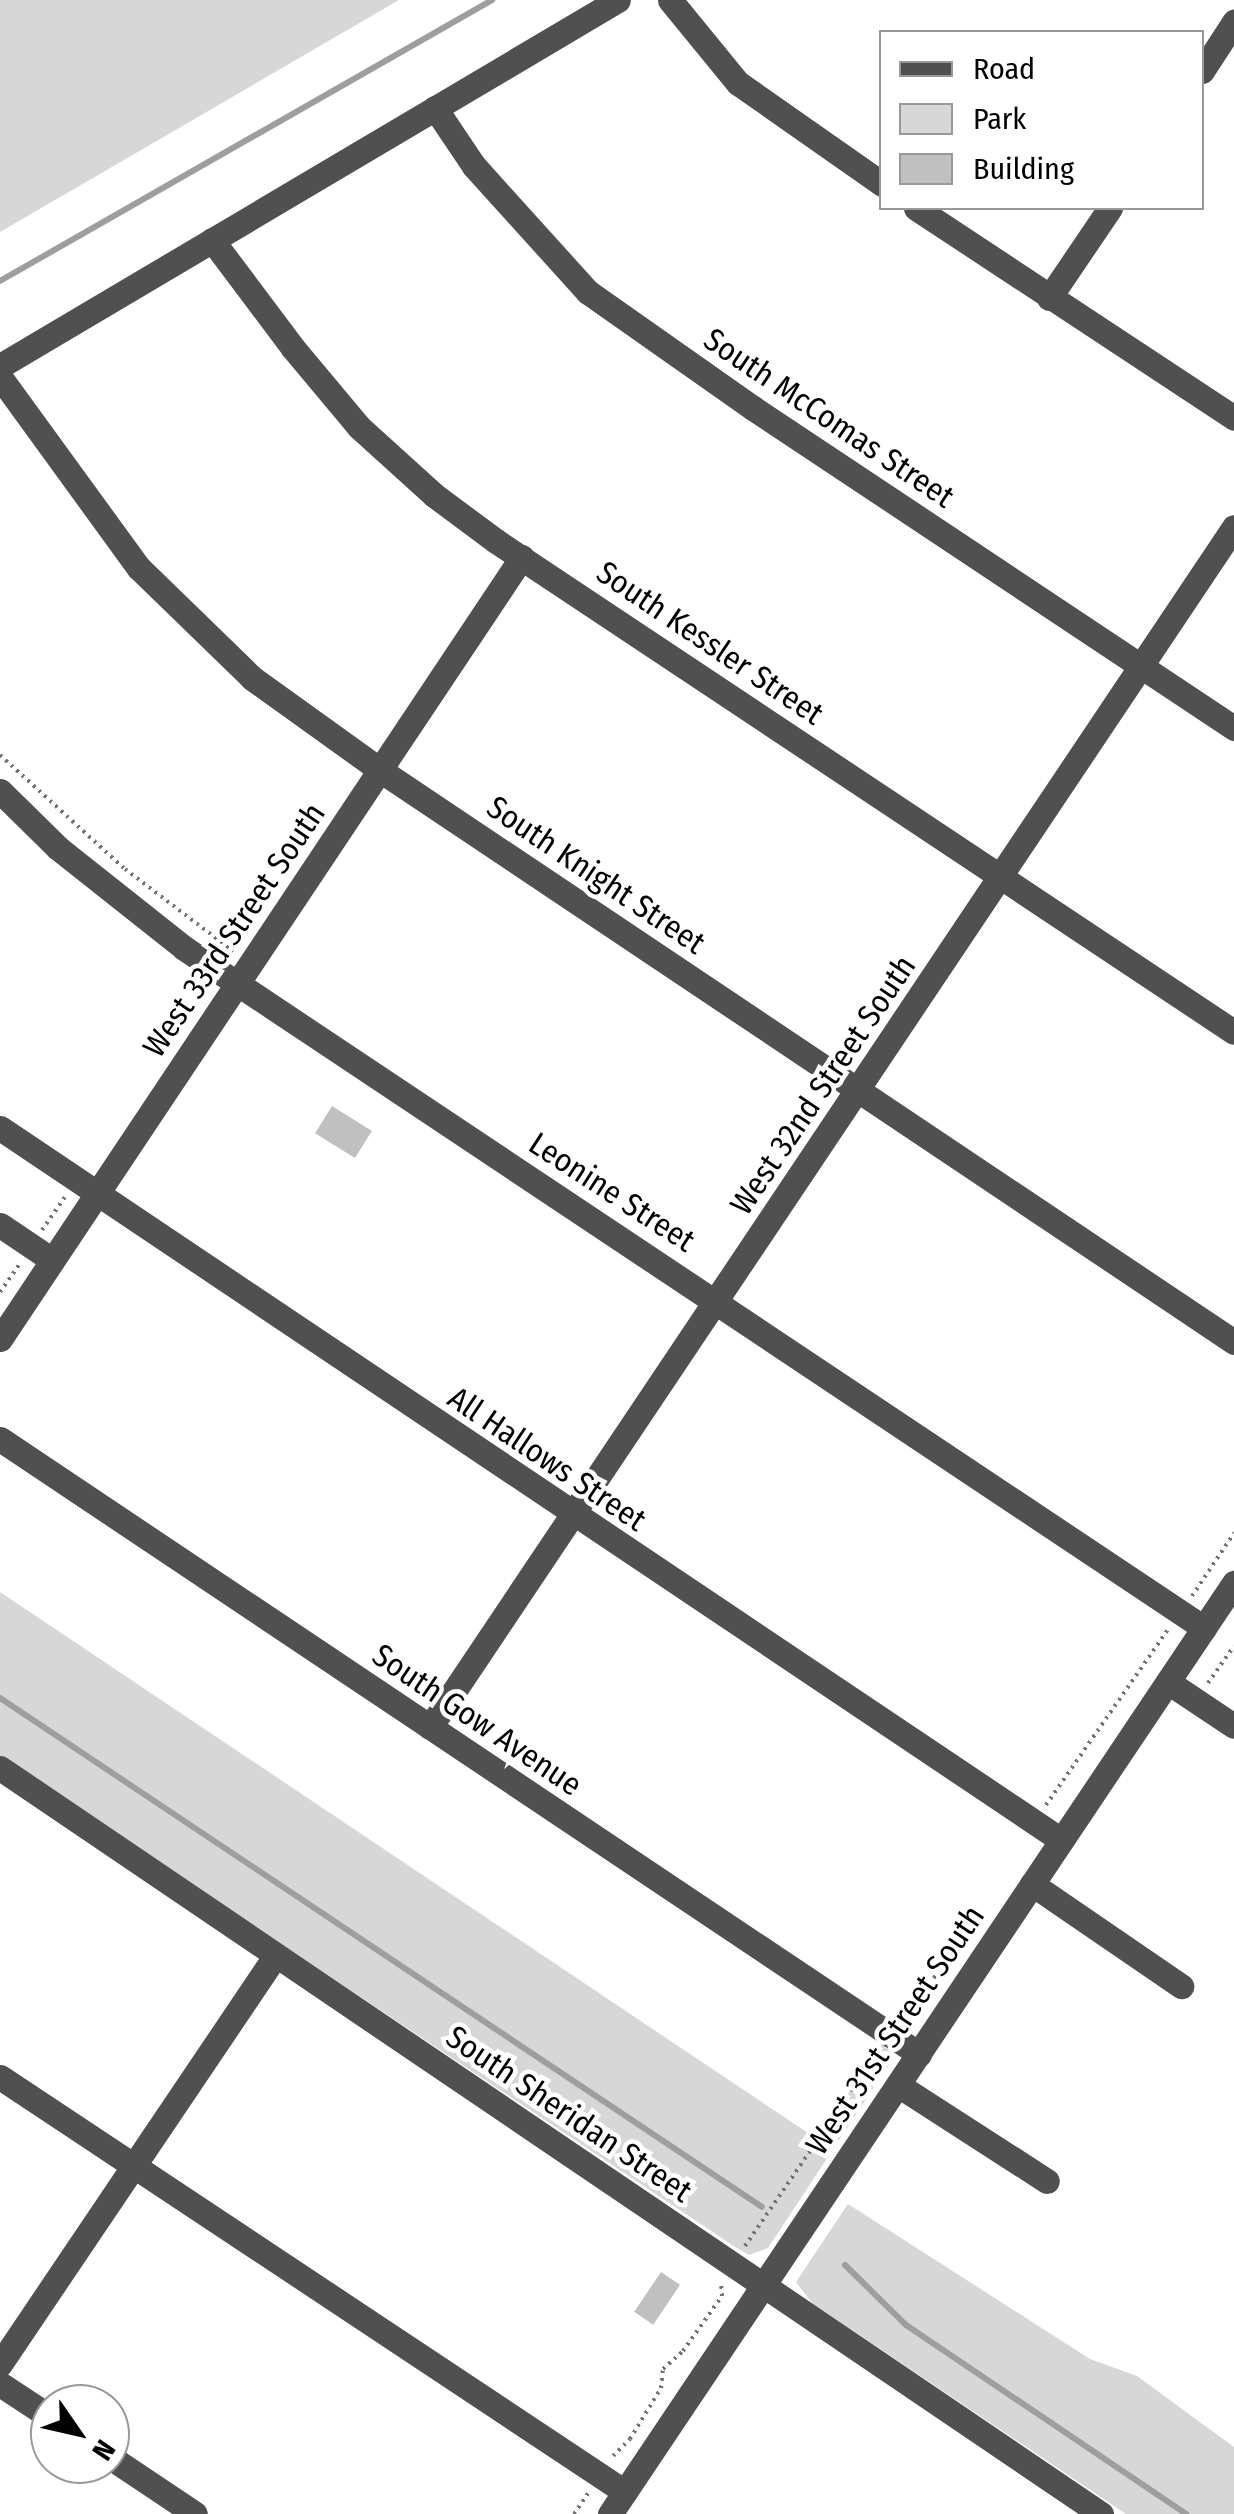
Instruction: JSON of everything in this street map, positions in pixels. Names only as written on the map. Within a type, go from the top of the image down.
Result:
[{"type":"street","points":[[0,366],[618,0]]},
{"type":"street","points":[[670,0],[738,83],[879,182]]},
{"type":"street","points":[[1204,68],[1234,22]]},
{"type":"street","name":"South McComas Street","points":[[434,108],[498,195],[588,292],[765,416],[1234,728]]},
{"type":"street","points":[[919,210],[1234,418]]},
{"type":"street","points":[[1050,298],[1109,210]]},
{"type":"street","name":"South Kessler Street","points":[[212,240],[292,348],[359,427],[434,495],[1234,1032]]},
{"type":"street","name":"South Knight Street","points":[[0,376],[122,547],[165,597],[252,678],[380,770],[1234,1342]]},
{"type":"street","name":"West 32nd Street South","points":[[430,1727],[1234,527]]},
{"type":"street","name":"West 33rd Street South","points":[[2,1333],[522,557]]},
{"type":"street","name":"Leonine Street","points":[[0,791],[69,858],[237,984],[718,1300],[1204,1628]]},
{"type":"street","name":"All Hallows Street","points":[[0,1128],[572,1516],[1061,1840]]},
{"type":"street","points":[[0,1226],[52,1260]]},
{"type":"street","name":"South Gow Avenue","points":[[0,1440],[918,2054]]},
{"type":"street","name":"West 31st Street South","points":[[610,2514],[1234,1583]]},
{"type":"street","points":[[1168,1682],[1234,1726]]},
{"type":"street","name":"South Sheridan Street","points":[[0,1768],[1100,2514]]},
{"type":"street","points":[[1032,1884],[1181,1986]]},
{"type":"street","points":[[0,2364],[275,1956]]},
{"type":"street","points":[[0,2077],[625,2492]]},
{"type":"street","points":[[898,2085],[1047,2181]]},
{"type":"street","points":[[0,2384],[30,2404]]},
{"type":"street","points":[[130,2470],[195,2514]]},
{"type":"path","points":[[0,755],[125,869],[238,955]]},
{"type":"path","points":[[1206,1686],[1234,1646]]},
{"type":"path","points":[[574,2514],[630,2439],[661,2388],[664,2369],[683,2351],[722,2296],[721,2281],[808,2150]]},
{"type":"green space","points":[[0,0],[399,0],[0,232]]},
{"type":"green space","points":[[0,1592],[817,2139],[882,2044],[889,2050],[888,2066],[768,2248],[749,2255],[735,2247],[0,1756]]},
{"type":"green space","points":[[848,2204],[1090,2359],[1137,2376],[1234,2447],[1234,2514],[1126,2514],[812,2303],[796,2282]]},
{"type":"building","points":[[332,1106],[372,1131],[355,1158],[315,1133]]},
{"type":"building","points":[[661,2272],[680,2285],[653,2325],[634,2312]]},
{"type":"waterway","points":[[0,281],[492,0]]},
{"type":"waterway","points":[[0,1698],[762,2207]]},
{"type":"waterway","points":[[845,2265],[906,2325],[1186,2514]]}]
